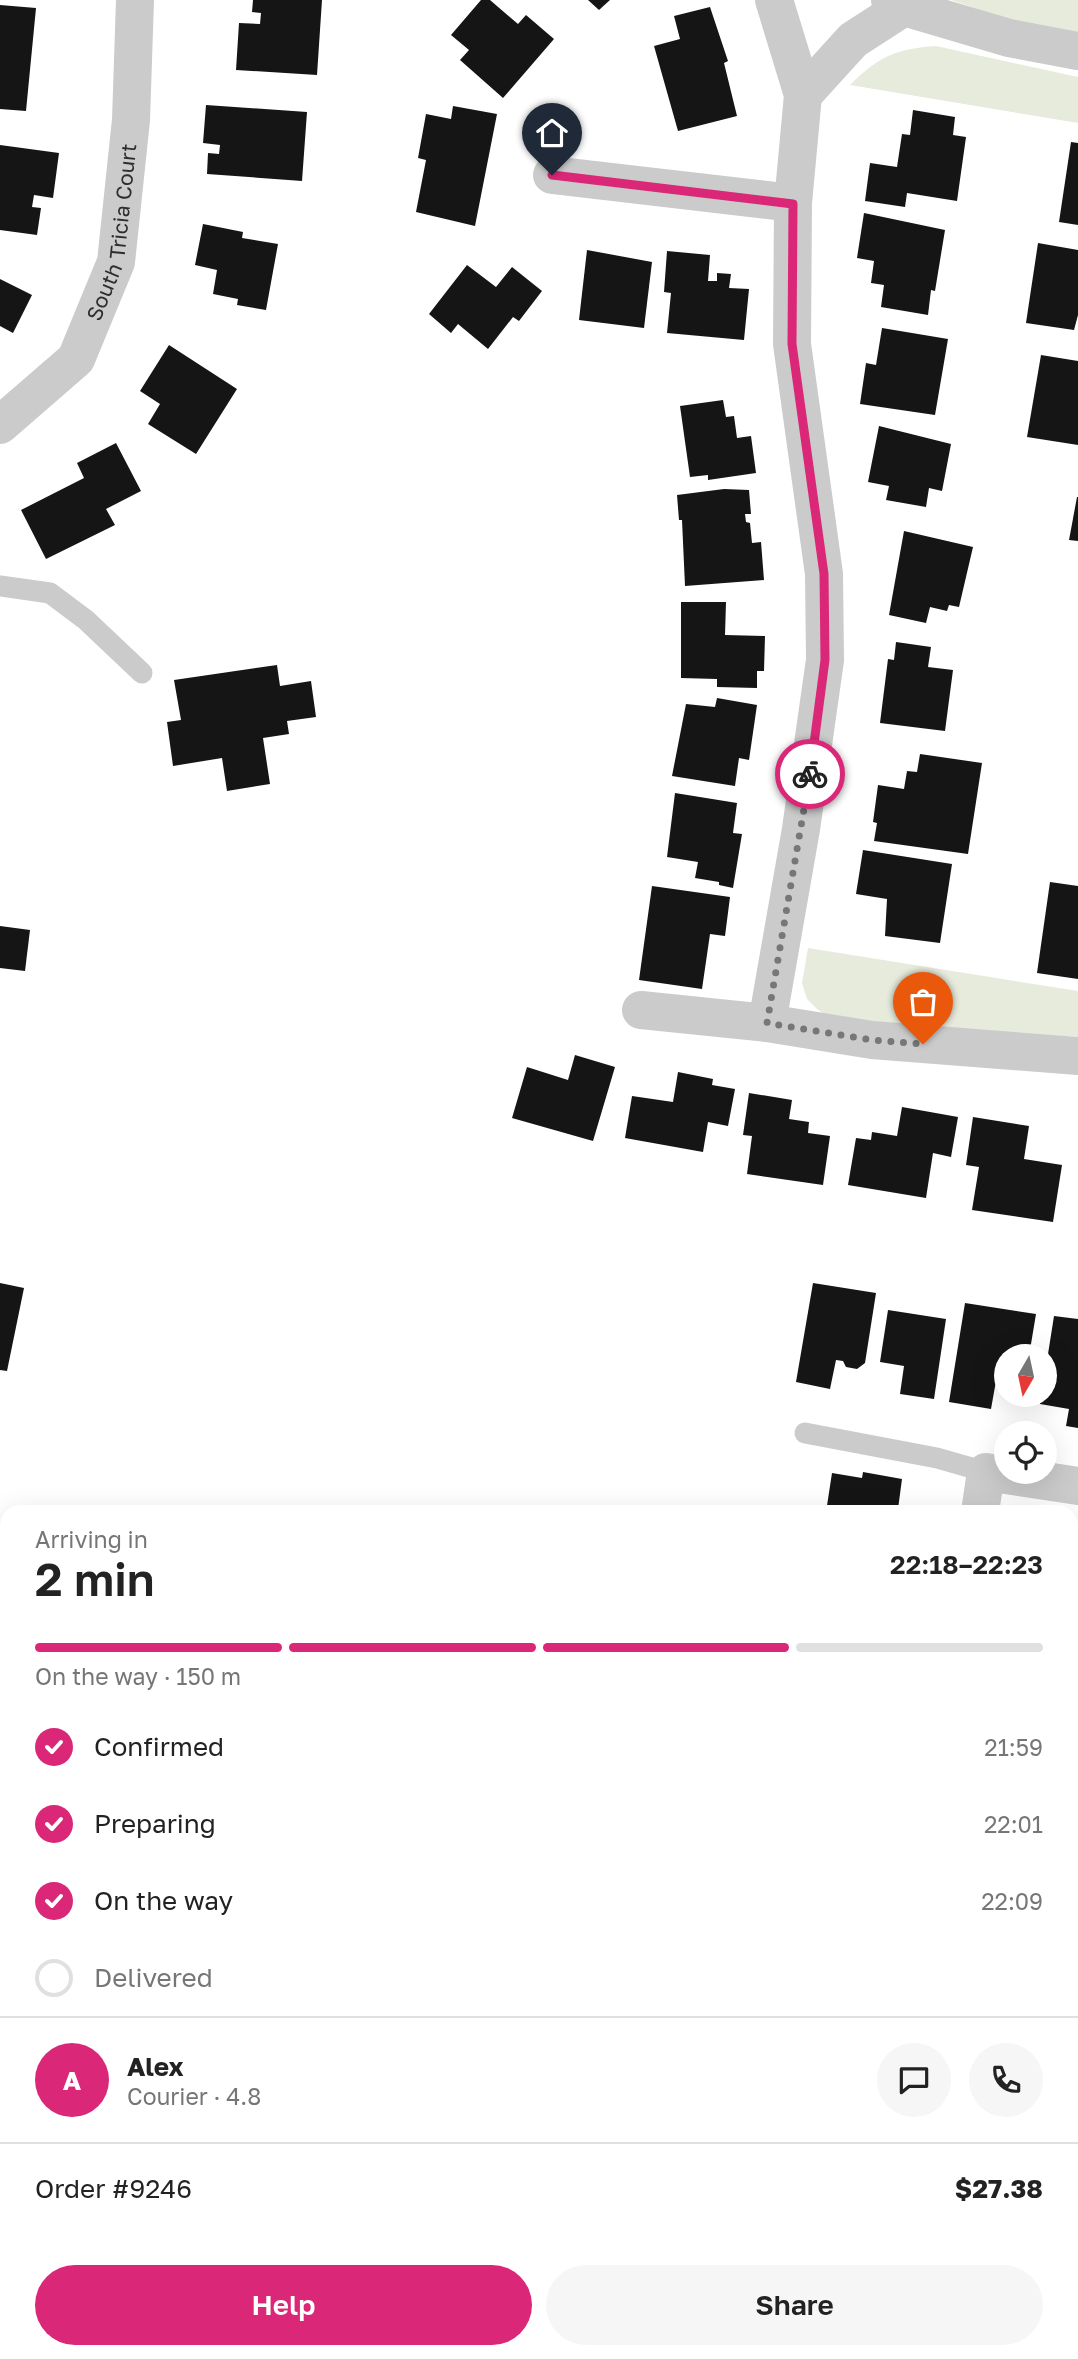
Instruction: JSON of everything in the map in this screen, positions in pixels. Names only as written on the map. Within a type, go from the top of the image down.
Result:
[{"type":"street","name":"South Tricia Court","points":[[0,425],[76,359],[116,262],[131,120],[135,0]]},
{"type":"street","points":[[767,1023],[801,829],[825,660],[824,574],[792,344],[793,204],[803,95],[774,0]]},
{"type":"street","points":[[803,95],[853,40],[897,4],[1009,37],[1078,51]]},
{"type":"street","points":[[552,175],[793,204]]},
{"type":"street","points":[[641,1010],[767,1023],[872,1040],[1078,1056]]},
{"type":"street","points":[[981,1505],[986,1472],[1078,1486]]},
{"type":"lane","points":[[0,586],[50,593],[86,620],[142,673]]},
{"type":"lane","points":[[805,1433],[937,1458],[986,1472]]},
{"type":"shaded area","points":[[951,0],[1078,0],[1078,32],[1018,23]]},
{"type":"shaded area","points":[[936,46],[1078,77],[1078,123],[850,85],[870,67],[889,56],[910,49]]},
{"type":"shaded area","points":[[808,948],[1078,991],[1078,1037],[877,1025],[832,1018],[818,1010],[807,999],[802,983]]},
{"type":"building","points":[[253,0],[322,0],[317,75],[236,70],[239,23],[260,24],[261,13],[252,12]]},
{"type":"building","points":[[481,0],[490,0],[518,24],[526,15],[554,39],[503,98],[460,60],[469,50],[451,35]]},
{"type":"building","points":[[588,0],[610,0],[599,10]]},
{"type":"building","points":[[0,5],[36,8],[26,111],[0,109]]},
{"type":"building","points":[[710,7],[728,61],[724,63],[737,116],[678,131],[654,46],[680,39],[674,16]]},
{"type":"building","points":[[206,105],[307,112],[302,181],[207,174],[208,153],[219,154],[220,145],[203,143]]},
{"type":"building","points":[[453,106],[497,114],[475,226],[416,212],[426,160],[418,158],[426,114],[451,119]]},
{"type":"building","points":[[913,110],[955,117],[953,135],[966,137],[957,201],[907,193],[905,207],[865,201],[870,163],[897,167],[902,134],[910,135]]},
{"type":"building","points":[[1071,142],[1078,143],[1078,225],[1059,222]]},
{"type":"building","points":[[0,145],[59,153],[53,198],[34,195],[32,207],[41,208],[37,235],[0,230]]},
{"type":"building","points":[[864,213],[945,230],[935,291],[931,290],[928,315],[881,307],[884,285],[871,283],[874,261],[857,258]]},
{"type":"building","points":[[203,224],[243,232],[242,238],[278,244],[266,310],[237,305],[238,299],[213,294],[217,270],[195,265]]},
{"type":"building","points":[[1038,243],[1078,250],[1078,315],[1074,330],[1026,323]]},
{"type":"building","points":[[587,250],[652,262],[644,328],[579,320]]},
{"type":"building","points":[[667,251],[710,255],[708,281],[717,281],[717,273],[731,274],[729,288],[749,289],[744,340],[667,333],[671,293],[664,292]]},
{"type":"building","points":[[467,265],[496,287],[512,267],[542,291],[519,321],[513,317],[488,349],[458,324],[451,333],[429,314]]},
{"type":"building","points":[[0,279],[32,295],[13,333],[0,326]]},
{"type":"building","points":[[882,328],[948,339],[935,415],[860,404],[866,363],[876,365]]},
{"type":"building","points":[[169,345],[237,389],[196,454],[148,424],[160,404],[140,391]]},
{"type":"building","points":[[1041,355],[1078,361],[1078,445],[1027,437]]},
{"type":"building","points":[[723,400],[726,417],[734,416],[737,438],[751,436],[756,473],[708,480],[708,475],[690,477],[680,406]]},
{"type":"building","points":[[879,426],[951,444],[942,491],[929,488],[926,507],[886,500],[889,486],[868,482]]},
{"type":"building","points":[[116,443],[141,491],[106,509],[115,525],[46,559],[21,510],[84,478],[77,463]]},
{"type":"building","points":[[724,489],[749,490],[751,514],[745,514],[746,522],[750,523],[752,543],[761,542],[764,580],[685,586],[682,520],[679,520],[677,495]]},
{"type":"building","points":[[1078,497],[1078,541],[1069,540]]},
{"type":"building","points":[[904,531],[973,547],[959,607],[949,605],[947,611],[930,607],[926,623],[889,615]]},
{"type":"building","points":[[681,602],[726,602],[725,635],[765,636],[764,671],[757,671],[757,688],[717,687],[717,679],[681,678]]},
{"type":"building","points":[[896,642],[931,647],[928,667],[953,670],[945,731],[880,723],[888,659],[894,660]]},
{"type":"building","points":[[277,665],[280,686],[311,681],[316,717],[287,721],[289,734],[263,738],[270,784],[227,791],[222,758],[173,766],[167,722],[181,720],[174,680]]},
{"type":"building","points":[[717,698],[757,705],[749,760],[739,758],[735,786],[672,776],[686,704],[715,707]]},
{"type":"building","points":[[920,754],[982,763],[968,854],[874,841],[877,823],[873,822],[878,785],[904,789],[907,771],[917,772]]},
{"type":"building","points":[[675,793],[737,803],[733,833],[742,834],[733,888],[719,885],[719,882],[695,878],[698,862],[667,857]]},
{"type":"building","points":[[863,850],[952,864],[940,943],[885,936],[887,899],[856,894]]},
{"type":"building","points":[[1050,882],[1078,886],[1078,979],[1037,973]]},
{"type":"building","points":[[652,886],[730,897],[725,936],[710,934],[702,989],[639,980]]},
{"type":"building","points":[[0,926],[30,930],[25,971],[0,968]]},
{"type":"building","points":[[575,1055],[615,1067],[593,1141],[512,1118],[527,1067],[568,1080]]},
{"type":"building","points":[[678,1072],[713,1079],[712,1085],[735,1089],[728,1126],[708,1122],[703,1152],[625,1138],[632,1096],[673,1102]]},
{"type":"building","points":[[749,1093],[792,1100],[789,1119],[809,1122],[808,1133],[830,1136],[823,1185],[747,1174],[752,1136],[743,1135]]},
{"type":"building","points":[[902,1107],[958,1117],[951,1157],[933,1153],[926,1198],[848,1185],[856,1138],[871,1140],[872,1132],[897,1136]]},
{"type":"building","points":[[973,1117],[1029,1126],[1024,1159],[1062,1165],[1053,1222],[972,1210],[979,1167],[966,1165]]},
{"type":"building","points":[[0,1283],[24,1288],[7,1371],[0,1370]]},
{"type":"building","points":[[813,1283],[876,1293],[865,1363],[857,1369],[846,1367],[843,1361],[836,1360],[830,1389],[796,1382]]},
{"type":"building","points":[[965,1303],[1036,1314],[1031,1344],[994,1344],[994,1392],[991,1409],[949,1402]]},
{"type":"building","points":[[888,1310],[946,1319],[934,1399],[900,1394],[904,1366],[880,1362]]},
{"type":"building","points":[[1054,1316],[1078,1319],[1078,1428],[1066,1426],[1069,1409],[1057,1407],[1057,1344],[1050,1344]]},
{"type":"building","points":[[863,1472],[902,1479],[899,1505],[827,1505],[832,1473],[862,1478]]},
{"type":"way so far","points":[[810,774],[767,1023],[872,1040],[923,1044]]},
{"type":"route","points":[[552,175],[793,204],[792,344],[824,574],[825,660],[810,774]]}]
